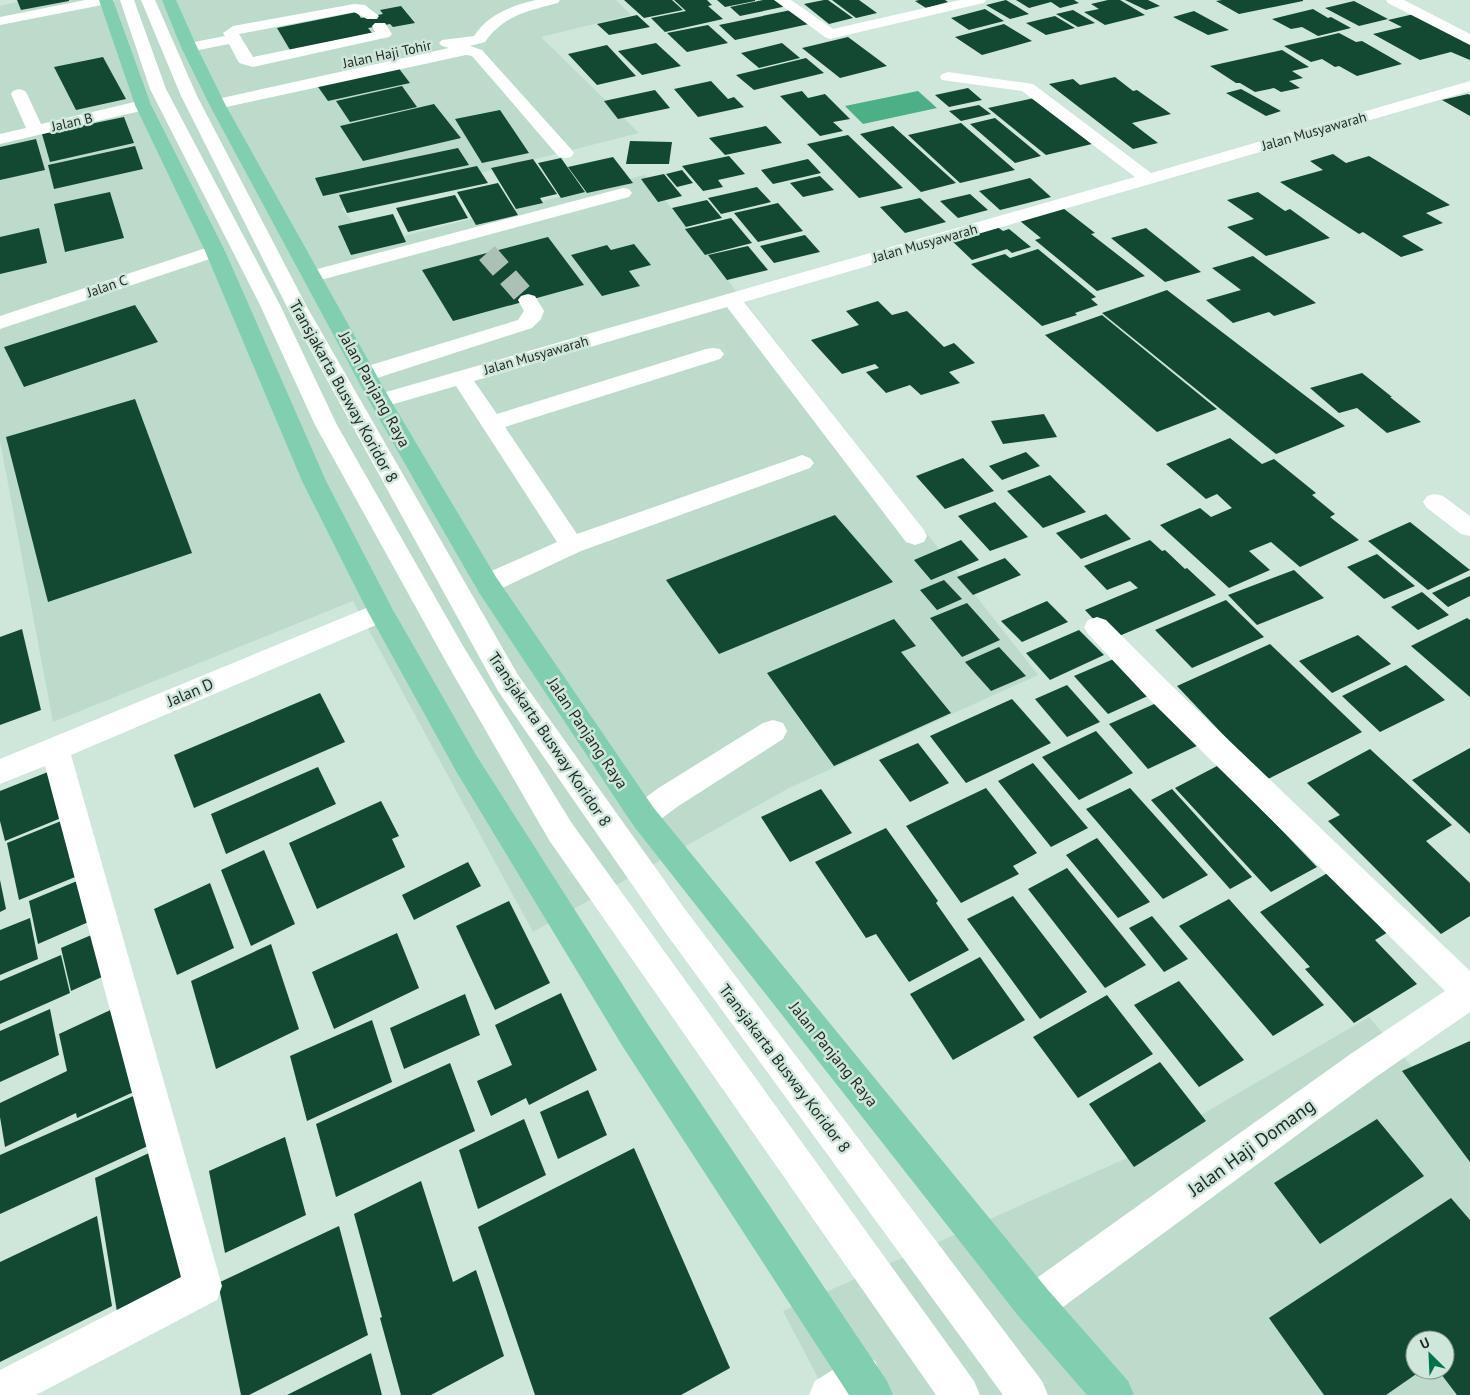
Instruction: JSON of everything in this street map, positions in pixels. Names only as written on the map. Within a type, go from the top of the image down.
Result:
[{"type":"main road","points":[[106,0],[143,104],[215,251],[314,481],[381,612],[466,763],[855,1388]]},
{"type":"main road","name":"Jalan Panjang Raya","points":[[169,0],[189,47],[214,97],[317,283],[380,385],[487,584],[643,816],[1034,1304],[1114,1395]]},
{"type":"street","points":[[0,21],[106,0]]},
{"type":"street","name":"Transjakarta Busway Koridor 8","points":[[128,0],[158,89],[270,305],[326,425],[454,653],[560,831],[960,1395]]},
{"type":"street","name":"Transjakarta Busway Koridor 8","points":[[148,0],[189,96],[297,307],[508,682],[676,922],[1028,1395]]},
{"type":"street","name":"Jalan Haji Tohir","points":[[214,97],[432,44],[463,43],[480,39],[485,29],[500,18],[553,0]]},
{"type":"street","points":[[782,0],[830,34],[979,0]]},
{"type":"street","points":[[1393,0],[1470,40]]},
{"type":"street","points":[[354,8],[360,8],[376,21],[384,34],[253,62],[245,60],[233,39],[231,33],[238,29],[354,8]]},
{"type":"street","points":[[189,47],[233,39]]},
{"type":"street","points":[[214,97],[467,50],[477,53],[565,153]]},
{"type":"street","points":[[948,77],[1027,87],[1147,178]]},
{"type":"street","name":"Jalan Musyawarah","points":[[380,385],[461,377],[1470,86]]},
{"type":"street","points":[[19,94],[35,130]]},
{"type":"street","name":"Jalan B","points":[[0,139],[143,104]]},
{"type":"street","points":[[317,283],[623,193]]},
{"type":"street","points":[[317,283],[468,248],[483,250]]},
{"type":"street","name":"Jalan C","points":[[0,323],[215,251]]},
{"type":"street","points":[[731,299],[915,536]]},
{"type":"street","points":[[380,385],[525,324],[531,319],[534,311],[528,300]]},
{"type":"street","points":[[493,423],[713,354]]},
{"type":"street","points":[[461,377],[572,545]]},
{"type":"street","points":[[487,584],[572,545],[802,463]]},
{"type":"street","points":[[1436,502],[1470,528]]},
{"type":"street","name":"Jalan D","points":[[0,772],[381,612]]},
{"type":"street","points":[[1097,627],[1160,692],[1470,993]]},
{"type":"street","points":[[643,816],[667,798],[773,730]]},
{"type":"street","points":[[0,1392],[203,1286],[54,749]]},
{"type":"street","name":"Jalan Haji Domang","points":[[1034,1304],[1356,1070],[1470,993]]},
{"type":"shaded area","points":[[26,0],[616,0],[631,15],[541,37],[639,133],[341,208],[372,244],[645,175],[1038,675],[789,788],[533,932],[353,601],[53,722],[0,441],[0,6]]},
{"type":"shaded area","points":[[918,91],[937,108],[863,124],[845,106]]},
{"type":"shaded area","points":[[1369,1017],[1470,1134],[1470,1395],[827,1395],[783,1311],[1127,1158]]},
{"type":"building","points":[[17,0],[69,0],[69,1],[21,10]]},
{"type":"building","points":[[624,0],[672,0],[683,10],[644,18]]},
{"type":"building","points":[[674,0],[707,0],[712,5],[708,6],[723,19],[665,32],[651,18],[686,11]]},
{"type":"building","points":[[717,0],[755,0],[755,1],[725,7]]},
{"type":"building","points":[[763,0],[780,0],[787,6],[740,16],[730,7]]},
{"type":"building","points":[[828,0],[853,18],[829,24],[804,4]]},
{"type":"building","points":[[832,0],[859,0],[877,13],[856,18]]},
{"type":"building","points":[[945,0],[948,2],[926,8],[915,1]]},
{"type":"building","points":[[1006,0],[1029,14],[1010,19],[986,5]]},
{"type":"building","points":[[1016,0],[1074,0],[1079,3],[1060,8],[1051,2],[1029,8]]},
{"type":"building","points":[[1108,0],[1120,0],[1145,15],[1105,25],[1084,12],[1099,9],[1091,4]]},
{"type":"building","points":[[1125,0],[1148,0],[1160,6],[1146,10]]},
{"type":"building","points":[[1216,1],[1303,1],[1239,14]]},
{"type":"building","points":[[1354,1],[1388,19],[1359,26],[1325,8]]},
{"type":"building","points":[[401,6],[415,23],[393,27],[390,24],[368,28],[372,33],[290,50],[277,28],[357,12],[361,18],[383,14],[380,10]]},
{"type":"building","points":[[985,9],[1004,21],[969,30],[951,18]]},
{"type":"building","points":[[1313,9],[1351,28],[1318,36],[1302,27],[1291,29],[1272,19]]},
{"type":"building","points":[[791,10],[809,24],[735,40],[719,25]]},
{"type":"building","points":[[1073,10],[1095,23],[1078,27],[1056,14]]},
{"type":"building","points":[[1194,11],[1229,30],[1208,35],[1173,17]]},
{"type":"building","points":[[1414,14],[1470,43],[1470,60],[1451,52],[1420,60],[1373,34],[1402,27],[1388,20]]},
{"type":"building","points":[[637,15],[650,27],[609,35],[597,24]]},
{"type":"building","points":[[1055,16],[1075,28],[1046,35],[1026,23]]},
{"type":"building","points":[[1004,24],[1032,41],[982,55],[955,37]]},
{"type":"building","points":[[708,25],[728,43],[687,52],[667,33]]},
{"type":"building","points":[[1339,33],[1356,42],[1362,41],[1402,64],[1357,76],[1339,66],[1335,67],[1322,59],[1311,62],[1284,46]]},
{"type":"building","points":[[848,37],[887,66],[840,78],[802,48]]},
{"type":"building","points":[[656,43],[681,66],[642,75],[618,51]]},
{"type":"building","points":[[782,43],[800,58],[759,68],[741,53]]},
{"type":"building","points":[[607,45],[636,76],[597,85],[568,54]]},
{"type":"building","points":[[1282,50],[1309,67],[1292,71],[1303,78],[1289,81],[1300,88],[1281,92],[1274,88],[1255,92],[1240,83],[1236,83],[1210,66]]},
{"type":"building","points":[[103,57],[126,99],[76,110],[54,67]]},
{"type":"building","points":[[806,58],[824,73],[754,90],[736,75]]},
{"type":"building","points":[[397,66],[410,83],[328,101],[316,84]]},
{"type":"building","points":[[1115,77],[1133,91],[1137,90],[1171,114],[1132,123],[1158,143],[1133,149],[1049,84],[1073,79],[1080,85]]},
{"type":"building","points":[[711,81],[728,99],[734,97],[744,107],[698,117],[674,89]]},
{"type":"building","points":[[402,86],[417,107],[350,122],[336,101]]},
{"type":"building","points":[[968,88],[982,100],[949,107],[935,95]]},
{"type":"building","points":[[1241,89],[1281,111],[1266,116],[1226,93]]},
{"type":"building","points":[[655,90],[670,108],[618,119],[604,101]]},
{"type":"building","points":[[802,91],[808,98],[825,94],[850,119],[833,122],[843,131],[820,136],[780,96]]},
{"type":"building","points":[[1470,95],[1470,116],[1442,100]]},
{"type":"building","points":[[1034,98],[1092,144],[1046,155],[988,108]]},
{"type":"building","points":[[434,104],[461,138],[363,161],[340,126]]},
{"type":"building","points":[[979,105],[991,114],[961,121],[949,111]]},
{"type":"building","points":[[500,110],[529,153],[482,163],[455,119]]},
{"type":"building","points":[[124,117],[134,143],[50,162],[42,134]]},
{"type":"building","points":[[995,118],[1041,156],[1015,163],[970,124]]},
{"type":"building","points":[[961,123],[1015,170],[960,183],[908,135]]},
{"type":"building","points":[[766,126],[782,143],[725,155],[709,138]]},
{"type":"building","points":[[893,126],[956,183],[921,192],[860,134]]},
{"type":"building","points":[[848,135],[903,188],[859,198],[807,144]]},
{"type":"building","points":[[36,139],[45,170],[0,180],[0,147]]},
{"type":"building","points":[[630,141],[672,142],[669,164],[626,164]]},
{"type":"building","points":[[135,146],[143,169],[54,189],[48,165]]},
{"type":"building","points":[[458,148],[469,165],[323,196],[315,178]]},
{"type":"building","points":[[1333,154],[1346,163],[1369,156],[1450,205],[1426,213],[1443,223],[1402,236],[1424,250],[1401,257],[1363,232],[1359,234],[1280,182],[1323,170],[1310,161]]},
{"type":"building","points":[[729,156],[745,174],[718,180],[723,187],[703,191],[682,166]]},
{"type":"building","points":[[613,157],[633,183],[587,193],[568,167]]},
{"type":"building","points":[[561,158],[585,192],[561,198],[538,163]]},
{"type":"building","points":[[533,159],[557,194],[540,198],[543,203],[516,209],[491,168]]},
{"type":"building","points":[[808,159],[821,173],[773,184],[761,170]]},
{"type":"building","points":[[477,166],[488,183],[347,213],[339,195]]},
{"type":"building","points":[[682,170],[693,183],[677,187],[666,174]]},
{"type":"building","points":[[664,174],[682,196],[658,202],[641,179]]},
{"type":"building","points":[[820,176],[834,190],[803,197],[790,183]]},
{"type":"building","points":[[1030,178],[1051,197],[1000,210],[979,191]]},
{"type":"building","points":[[498,183],[518,215],[476,225],[457,192]]},
{"type":"building","points":[[757,187],[771,202],[721,214],[708,198]]},
{"type":"building","points":[[110,192],[124,238],[65,252],[54,204]]},
{"type":"building","points":[[1258,192],[1285,211],[1290,209],[1330,238],[1266,256],[1227,227],[1254,219],[1227,200]]},
{"type":"building","points":[[970,194],[988,210],[958,218],[940,201]]},
{"type":"building","points":[[455,195],[468,218],[408,232],[396,208]]},
{"type":"building","points":[[920,198],[946,222],[905,233],[880,207]]},
{"type":"building","points":[[707,200],[722,218],[686,227],[672,208]]},
{"type":"building","points":[[778,203],[803,231],[758,242],[734,213]]},
{"type":"building","points":[[1063,208],[1095,233],[1091,234],[1145,276],[1097,291],[1035,240],[1041,238],[1020,221]]},
{"type":"building","points":[[393,214],[406,242],[351,255],[338,226]]},
{"type":"building","points":[[731,218],[752,243],[705,255],[685,229]]},
{"type":"building","points":[[996,226],[1003,231],[1009,229],[1031,247],[1012,253],[1007,249],[972,260],[950,239]]},
{"type":"building","points":[[39,228],[47,263],[0,274],[0,237]]},
{"type":"building","points":[[1146,228],[1201,272],[1165,282],[1111,238]]},
{"type":"building","points":[[805,235],[820,252],[774,263],[760,246]]},
{"type":"building","points":[[548,237],[584,285],[453,321],[422,270]]},
{"type":"building","points":[[634,244],[651,265],[629,271],[640,286],[602,296],[571,255],[607,245],[611,250]]},
{"type":"building","points":[[748,246],[768,270],[727,280],[708,255]]},
{"type":"building","points":[[1038,249],[1096,297],[1091,299],[1098,305],[1075,313],[1077,315],[1042,326],[971,264],[1005,254],[1010,258]]},
{"type":"building","points":[[1253,256],[1316,303],[1274,316],[1269,312],[1233,323],[1206,300],[1241,290],[1212,268]]},
{"type":"building","points":[[1167,290],[1345,426],[1276,454],[1102,313]]},
{"type":"building","points":[[878,301],[892,315],[907,311],[944,347],[954,343],[975,363],[949,372],[960,383],[921,395],[910,385],[886,393],[866,372],[879,368],[875,364],[842,374],[811,340],[859,325],[846,311]]},
{"type":"building","points":[[135,305],[158,342],[24,387],[4,347]]},
{"type":"building","points":[[1102,315],[1217,409],[1157,432],[1045,335]]},
{"type":"building","points":[[1362,373],[1421,422],[1387,433],[1357,408],[1339,413],[1310,388]]},
{"type":"building","points":[[135,399],[192,553],[48,602],[6,437]]},
{"type":"building","points":[[1044,414],[1057,437],[1003,444],[991,421]]},
{"type":"building","points":[[1230,438],[1262,464],[1274,459],[1316,493],[1312,495],[1335,514],[1330,517],[1359,540],[1300,567],[1271,542],[1249,551],[1270,570],[1229,588],[1160,525],[1200,508],[1211,517],[1232,508],[1217,494],[1206,499],[1166,464]]},
{"type":"building","points":[[1026,452],[1040,466],[1002,480],[989,466]]},
{"type":"building","points":[[963,458],[994,491],[945,509],[916,476]]},
{"type":"building","points":[[1050,475],[1086,512],[1043,528],[1007,491]]},
{"type":"building","points":[[995,502],[1028,537],[990,551],[958,516]]},
{"type":"building","points":[[1106,514],[1131,539],[1081,559],[1056,533]]},
{"type":"building","points":[[835,515],[893,582],[719,654],[666,580]]},
{"type":"building","points":[[1410,522],[1470,570],[1428,590],[1368,541]]},
{"type":"building","points":[[961,540],[979,560],[931,580],[914,560]]},
{"type":"building","points":[[1150,540],[1162,551],[1165,550],[1185,569],[1187,568],[1216,595],[1112,639],[1085,610],[1138,588],[1130,581],[1107,590],[1084,566]]},
{"type":"building","points":[[1377,554],[1415,586],[1384,599],[1347,567]]},
{"type":"building","points":[[1005,558],[1021,575],[973,595],[957,577]]},
{"type":"building","points":[[1294,570],[1324,598],[1257,625],[1228,595]]},
{"type":"building","points":[[1470,576],[1470,596],[1448,607],[1432,593]]},
{"type":"building","points":[[944,580],[962,599],[937,610],[920,590]]},
{"type":"building","points":[[1422,592],[1449,615],[1418,630],[1391,607]]},
{"type":"building","points":[[1226,600],[1264,637],[1192,668],[1155,630]]},
{"type":"building","points":[[1047,601],[1068,622],[1022,642],[1001,621]]},
{"type":"building","points":[[967,603],[1000,640],[962,657],[930,618]]},
{"type":"building","points":[[1467,618],[1470,620],[1470,697],[1411,646]]},
{"type":"building","points":[[894,619],[916,646],[901,652],[951,713],[834,766],[767,673]]},
{"type":"building","points":[[22,629],[41,710],[0,725],[0,637]]},
{"type":"building","points":[[1079,630],[1104,655],[1050,680],[1026,653]]},
{"type":"building","points":[[1358,635],[1391,664],[1332,693],[1299,661]]},
{"type":"building","points":[[1270,644],[1362,732],[1266,780],[1177,686]]},
{"type":"building","points":[[999,647],[1026,676],[991,691],[965,662]]},
{"type":"building","points":[[1116,658],[1150,695],[1108,714],[1074,676]]},
{"type":"building","points":[[1406,665],[1445,700],[1380,732],[1342,696]]},
{"type":"building","points":[[1067,685],[1100,722],[1067,737],[1035,699]]},
{"type":"building","points":[[320,693],[345,742],[194,808],[174,755]]},
{"type":"building","points":[[1012,699],[1051,743],[966,783],[930,736]]},
{"type":"building","points":[[1161,701],[1201,744],[1148,769],[1109,724]]},
{"type":"building","points":[[1096,731],[1133,773],[1079,800],[1042,757]]},
{"type":"building","points":[[918,743],[949,783],[910,802],[879,760]]},
{"type":"building","points":[[1470,748],[1470,834],[1412,780]]},
{"type":"building","points":[[1370,749],[1452,825],[1426,841],[1470,883],[1470,916],[1441,934],[1328,821],[1340,815],[1307,783]]},
{"type":"building","points":[[1033,763],[1088,828],[1051,847],[998,781]]},
{"type":"building","points":[[1219,765],[1317,867],[1271,892],[1175,788]]},
{"type":"building","points":[[318,767],[336,804],[226,854],[211,814]]},
{"type":"building","points":[[53,770],[66,816],[5,841],[0,821],[0,791]]},
{"type":"building","points":[[986,788],[1037,853],[1013,866],[1019,874],[961,903],[906,826]]},
{"type":"building","points":[[1130,788],[1208,875],[1163,899],[1086,809]]},
{"type":"building","points":[[821,789],[852,833],[790,862],[761,817]]},
{"type":"building","points":[[1172,789],[1252,877],[1230,889],[1151,800]]},
{"type":"building","points":[[381,801],[399,836],[392,839],[405,867],[317,909],[289,843]]},
{"type":"building","points":[[66,819],[80,875],[19,900],[7,843]]},
{"type":"building","points":[[886,828],[938,901],[936,903],[969,950],[909,982],[876,934],[866,938],[815,862]]},
{"type":"building","points":[[1097,838],[1150,902],[1118,918],[1066,855]]},
{"type":"building","points":[[264,850],[295,924],[251,946],[221,870]]},
{"type":"building","points":[[468,862],[481,886],[414,920],[402,895]]},
{"type":"building","points":[[1067,868],[1146,965],[1105,988],[1028,889]]},
{"type":"building","points":[[1331,871],[1390,931],[1375,940],[1417,984],[1354,1023],[1305,969],[1310,967],[1260,912]]},
{"type":"building","points":[[89,876],[100,917],[38,944],[29,901]]},
{"type":"building","points":[[0,880],[6,909],[0,912]]},
{"type":"building","points":[[210,883],[234,948],[177,975],[154,909]]},
{"type":"building","points":[[1013,896],[1087,992],[1040,1019],[967,919]]},
{"type":"building","points":[[1229,899],[1324,1005],[1273,1036],[1179,926]]},
{"type":"building","points":[[509,901],[550,983],[495,1010],[456,926]]},
{"type":"building","points":[[1152,916],[1188,959],[1164,972],[1129,928]]},
{"type":"building","points":[[30,918],[38,959],[0,975],[0,930]]},
{"type":"building","points":[[103,930],[113,972],[71,991],[61,948]]},
{"type":"building","points":[[397,933],[419,988],[334,1029],[312,972]]},
{"type":"building","points":[[271,944],[299,1029],[216,1069],[191,981]]},
{"type":"building","points":[[61,955],[70,993],[0,1024],[0,981]]},
{"type":"building","points":[[980,957],[1025,1020],[953,1060],[910,994]]},
{"type":"building","points":[[1179,981],[1244,1060],[1199,1087],[1134,1005]]},
{"type":"building","points":[[561,993],[597,1070],[529,1105],[526,1098],[491,1116],[477,1081],[512,1065],[495,1025]]},
{"type":"building","points":[[465,994],[480,1035],[404,1069],[390,1028]]},
{"type":"building","points":[[1107,995],[1153,1054],[1078,1098],[1033,1037]]},
{"type":"building","points":[[119,1006],[140,1089],[77,1118],[76,1113],[5,1147],[0,1117],[0,1103],[67,1071],[59,1034]]},
{"type":"building","points":[[50,1009],[59,1055],[0,1082],[0,1031]]},
{"type":"building","points":[[372,1020],[392,1082],[307,1121],[290,1056]]},
{"type":"building","points":[[1470,1041],[1470,1162],[1402,1071]]},
{"type":"building","points":[[1160,1062],[1206,1121],[1134,1167],[1089,1104]]},
{"type":"building","points":[[450,1063],[475,1131],[336,1197],[316,1124]]},
{"type":"building","points":[[588,1090],[607,1135],[558,1159],[540,1112]]},
{"type":"building","points":[[140,1093],[150,1145],[0,1214],[0,1155]]},
{"type":"building","points":[[524,1119],[546,1175],[478,1209],[459,1150]]},
{"type":"building","points":[[1377,1119],[1424,1176],[1320,1244],[1274,1183]]},
{"type":"building","points":[[285,1137],[306,1215],[225,1253],[209,1171]]},
{"type":"building","points":[[162,1147],[190,1288],[119,1324],[95,1178]]},
{"type":"building","points":[[634,1148],[730,1368],[681,1395],[535,1395],[478,1227]]},
{"type":"building","points":[[421,1181],[453,1282],[476,1270],[504,1356],[431,1395],[401,1395],[354,1214]]},
{"type":"building","points":[[1451,1198],[1470,1220],[1470,1395],[1457,1395],[1446,1380],[1455,1380],[1455,1330],[1405,1330],[1405,1380],[1408,1380],[1386,1395],[1324,1395],[1269,1318]]},
{"type":"building","points":[[97,1216],[112,1306],[0,1362],[0,1262]]},
{"type":"building","points":[[339,1226],[368,1335],[249,1395],[241,1395],[218,1283]]},
{"type":"building","points":[[371,1353],[382,1395],[287,1395]]},
{"type":"tunnel","points":[[487,253],[528,300]]}]
